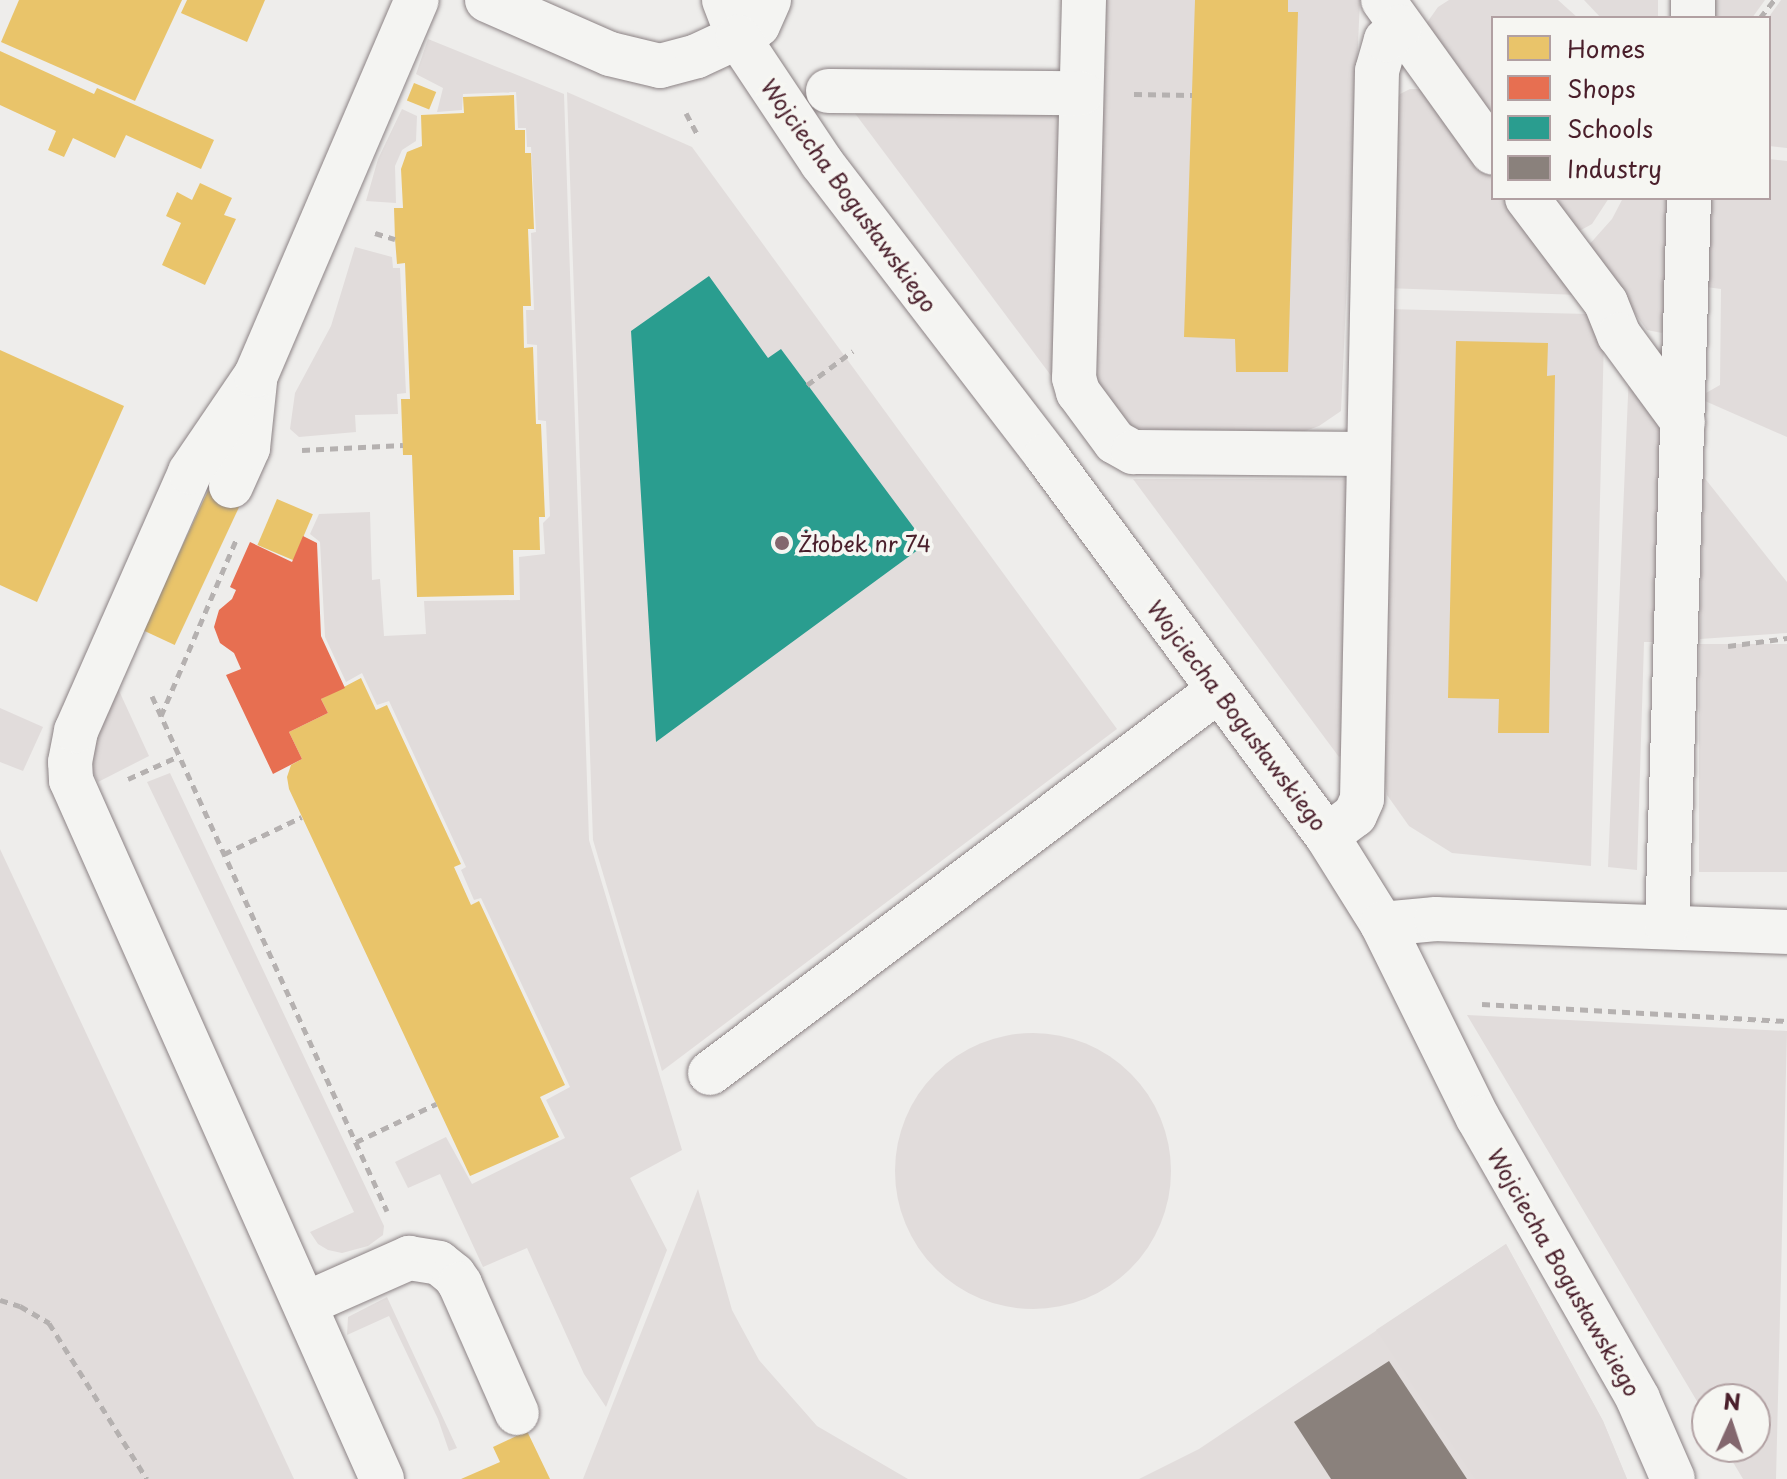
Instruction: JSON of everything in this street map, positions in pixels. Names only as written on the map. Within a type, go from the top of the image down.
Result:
[{"type":"street","points":[[487,0],[610,54],[660,66],[697,56],[731,19],[758,25],[769,0]]},
{"type":"street","points":[[1084,0],[1074,378],[1097,421],[1115,442],[1133,452],[1369,454]]},
{"type":"street","points":[[382,1479],[71,780],[76,731],[113,645],[190,472],[256,375],[412,13]]},
{"type":"street","points":[[1392,13],[1491,150]]},
{"type":"street","points":[[1327,836],[1355,815],[1362,799],[1377,71],[1392,13]]},
{"type":"street","name":"Wojciecha Bogusławskiego","points":[[731,19],[822,163],[1046,455],[1327,836],[1382,924],[1478,1118],[1638,1399],[1673,1479]]},
{"type":"street","points":[[828,91],[1081,93]]},
{"type":"street","points":[[1529,200],[1606,303],[1619,335],[1683,422]]},
{"type":"street","points":[[1667,926],[1689,200]]},
{"type":"street","points":[[231,486],[248,448],[256,375]]},
{"type":"street","points":[[1046,455],[1097,421]]},
{"type":"street","points":[[710,1073],[1219,690]]},
{"type":"street","points":[[1382,924],[1436,919],[1787,932]]},
{"type":"street","points":[[305,1304],[409,1258],[429,1259],[454,1275],[517,1413]]},
{"type":"path","points":[[1762,16],[1774,0]]},
{"type":"path","points":[[807,385],[853,351]]},
{"type":"path","points":[[287,451],[403,445]]},
{"type":"path","points":[[113,645],[142,675],[409,1258]]},
{"type":"path","points":[[224,854],[302,817]]},
{"type":"path","points":[[1469,1003],[1787,1021]]},
{"type":"path","points":[[356,1142],[436,1104]]},
{"type":"path","points":[[0,1300],[20,1306],[49,1323],[147,1479]]},
{"type":"shaded area","points":[[1101,0],[1360,0],[1341,411],[1319,426],[1292,436],[1133,428],[1112,407],[1093,380]]},
{"type":"shaded area","points":[[1449,0],[1558,0],[1576,16],[1491,16],[1491,114],[1426,24],[1438,7]]},
{"type":"shaded area","points":[[1584,0],[1658,0],[1658,16],[1599,16]]},
{"type":"shaded area","points":[[1711,0],[1765,0],[1753,16],[1710,16]]},
{"type":"shaded area","points":[[1781,0],[1787,0],[1787,148],[1771,146],[1769,16]]},
{"type":"shaded area","points":[[428,39],[564,94],[589,840],[682,1150],[630,1178],[667,1250],[606,1407],[584,1374],[527,1248],[483,1267],[440,1174],[408,1188],[395,1162],[446,1137],[472,1184],[565,1138],[546,1100],[570,1087],[481,898],[474,900],[461,870],[466,867],[389,701],[377,705],[362,673],[346,682],[325,637],[320,542],[310,534],[319,514],[370,512],[372,580],[380,579],[384,636],[426,634],[424,601],[520,600],[519,557],[545,554],[543,523],[550,516],[546,421],[538,420],[537,345],[527,344],[526,310],[534,310],[531,233],[536,232],[531,147],[527,147],[526,128],[518,128],[516,92],[463,94],[462,110],[437,112],[443,88],[416,74]]},
{"type":"shaded area","points":[[1410,89],[1421,89],[1435,97],[1491,173],[1491,200],[1510,200],[1580,295],[1385,288],[1388,111],[1400,94]]},
{"type":"shaded area","name":"Żłobek nr 74","points":[[567,92],[692,147],[1117,729],[662,1071],[593,840]]},
{"type":"shaded area","points":[[851,108],[1064,113],[1055,381]]},
{"type":"shaded area","points":[[402,109],[417,116],[416,141],[402,150],[395,166],[396,203],[366,201],[378,159]]},
{"type":"shaded area","points":[[1771,159],[1787,161],[1787,437],[1705,401],[1706,393],[1720,385],[1721,289],[1706,287],[1707,200],[1771,200]]},
{"type":"shaded area","points":[[1546,200],[1608,200],[1592,224],[1572,235]]},
{"type":"shaded area","points":[[1622,200],[1672,200],[1669,322],[1662,333],[1647,330],[1587,247],[1612,219]]},
{"type":"shaded area","points":[[355,247],[392,257],[393,268],[400,268],[406,393],[397,394],[398,414],[355,415],[356,432],[299,437],[290,429],[295,393],[331,326]]},
{"type":"shaded area","points":[[1387,309],[1589,314],[1604,336],[1591,866],[1452,853],[1409,826],[1387,795],[1382,761]]},
{"type":"shaded area","points":[[1629,372],[1665,422],[1660,642],[1644,642],[1637,870],[1608,867]]},
{"type":"shaded area","points":[[1703,476],[1787,582],[1787,633],[1700,639]]},
{"type":"shaded area","points":[[1133,479],[1348,479],[1344,753],[1339,757]]},
{"type":"shaded area","points":[[1699,644],[1787,644],[1787,872],[1699,872]]},
{"type":"shaded area","points":[[115,682],[149,756],[98,782],[91,768],[92,731]]},
{"type":"shaded area","points":[[0,708],[43,727],[23,771],[0,762]]},
{"type":"shaded area","points":[[170,773],[384,1226],[383,1235],[368,1246],[342,1253],[328,1250],[318,1244],[310,1232],[354,1212],[147,782]]},
{"type":"shaded area","points":[[0,849],[203,1283],[294,1479],[0,1479]]},
{"type":"shaded area","points":[[1467,1015],[1787,1031],[1776,1479],[1743,1479],[1734,1463],[1771,1463],[1771,1383],[1691,1383],[1691,1391]]},
{"type":"shaded area","points":[[1047,1033],[1098,1049],[1121,1064],[1140,1083],[1161,1118],[1169,1144],[1169,1198],[1161,1224],[1148,1248],[1131,1269],[1110,1286],[1086,1299],[1047,1309],[1019,1309],[968,1293],[945,1278],[926,1259],[905,1224],[897,1198],[895,1157],[911,1106],[926,1083],[945,1064],[980,1043],[1006,1035]]},
{"type":"shaded area","points":[[698,1189],[732,1310],[759,1360],[817,1426],[908,1479],[583,1479]]},
{"type":"shaded area","points":[[1506,1244],[1603,1421],[1627,1479],[1139,1479],[1199,1449]]},
{"type":"shaded area","points":[[1506,1244],[1603,1421],[1627,1479],[1475,1479],[1376,1330]]},
{"type":"shaded area","points":[[387,1297],[457,1448],[449,1451],[438,1419],[389,1316],[347,1335],[348,1317]]},
{"type":"building: Homes","points":[[19,0],[182,0],[135,101],[1,42]]},
{"type":"building: Homes","points":[[187,0],[265,0],[247,42],[181,13]]},
{"type":"building: Homes","points":[[1195,0],[1288,0],[1288,12],[1298,12],[1288,372],[1236,372],[1235,339],[1184,337]]},
{"type":"building: Homes","points":[[0,51],[94,94],[97,88],[214,140],[201,169],[126,135],[115,158],[73,138],[64,157],[48,150],[56,131],[0,105]]},
{"type":"building: Homes","points":[[414,83],[436,92],[429,110],[407,101]]},
{"type":"building: Homes","points":[[514,95],[515,130],[525,130],[525,153],[531,153],[534,229],[528,229],[531,306],[523,306],[524,348],[533,347],[536,424],[541,424],[545,517],[539,517],[540,550],[513,550],[514,595],[417,597],[412,455],[403,455],[401,399],[410,399],[405,263],[397,264],[395,239],[394,208],[403,208],[401,169],[407,152],[422,146],[421,115],[464,113],[463,97]]},
{"type":"building: Homes","points":[[200,183],[232,198],[224,215],[236,219],[205,285],[162,265],[181,223],[166,216],[177,192],[192,200]]},
{"type":"building: Homes","points":[[1456,341],[1548,343],[1547,376],[1555,375],[1549,733],[1498,733],[1499,699],[1448,698]]},
{"type":"building: Homes","points":[[0,350],[124,406],[37,602],[0,585]]},
{"type":"building: Homes","points":[[214,478],[246,493],[175,645],[143,630]]},
{"type":"building: Homes","points":[[277,499],[313,514],[293,560],[257,545]]},
{"type":"building: Homes","points":[[361,678],[376,710],[387,705],[461,864],[454,867],[471,905],[479,901],[565,1085],[540,1097],[559,1137],[470,1176],[289,789],[287,777],[291,765],[302,759],[289,732],[328,713],[321,699]]},
{"type":"building: Homes","points":[[527,1431],[550,1479],[461,1479],[500,1462],[493,1447]]},
{"type":"building: Shops","points":[[303,536],[317,543],[321,636],[345,688],[321,699],[328,713],[289,732],[302,759],[273,774],[226,675],[241,669],[234,653],[220,643],[214,627],[219,610],[232,599],[236,590],[230,587],[250,542],[292,562]]},
{"type":"building: Schools","points":[[709,276],[768,358],[781,349],[926,544],[656,742],[631,331]]},
{"type":"building: Industry","points":[[1389,1361],[1467,1479],[1331,1479],[1294,1422]]},
{"type":"place","name":"Żłobek nr 74","points":[[782,543]]}]
